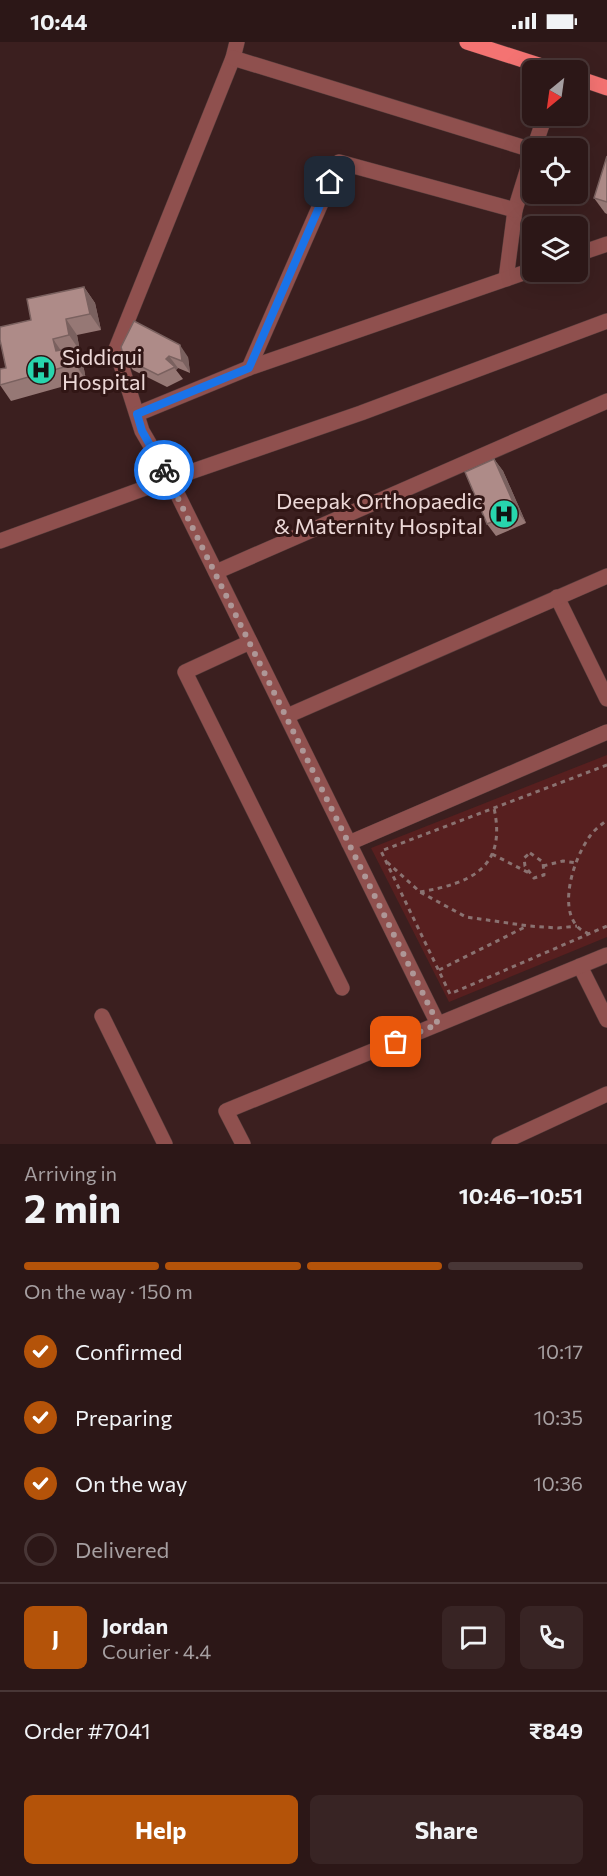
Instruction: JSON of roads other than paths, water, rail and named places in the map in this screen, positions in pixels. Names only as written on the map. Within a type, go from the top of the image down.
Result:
[{"type":"main road","points":[[466,42],[523,60]]},
{"type":"main road","points":[[588,81],[607,88]]},
{"type":"street","points":[[237,42],[116,349],[142,431],[170,478],[438,1024]]},
{"type":"street","points":[[232,58],[522,148]]},
{"type":"street","points":[[249,368],[339,162],[515,210]]},
{"type":"street","points":[[506,279],[515,210],[522,187]]},
{"type":"street","points":[[588,251],[607,244]]},
{"type":"street","points":[[137,414],[249,368],[522,273]]},
{"type":"street","points":[[0,541],[170,478],[361,413],[607,321]]},
{"type":"street","points":[[216,572],[607,401]]},
{"type":"street","points":[[287,716],[607,576]]},
{"type":"street","points":[[557,597],[607,699]]},
{"type":"street","points":[[250,642],[185,672],[342,988]]},
{"type":"street","points":[[349,843],[607,732]]},
{"type":"street","points":[[243,1144],[226,1111],[607,955]]},
{"type":"street","points":[[580,966],[607,1020]]},
{"type":"street","points":[[102,1016],[165,1144]]},
{"type":"street","points":[[499,1144],[607,1094]]},
{"type":"place","name":"Siddiqui Hospital","points":[[41,370]]},
{"type":"place","name":"Deepak Orthopaedic & Maternity Hospital","points":[[504,514]]}]
